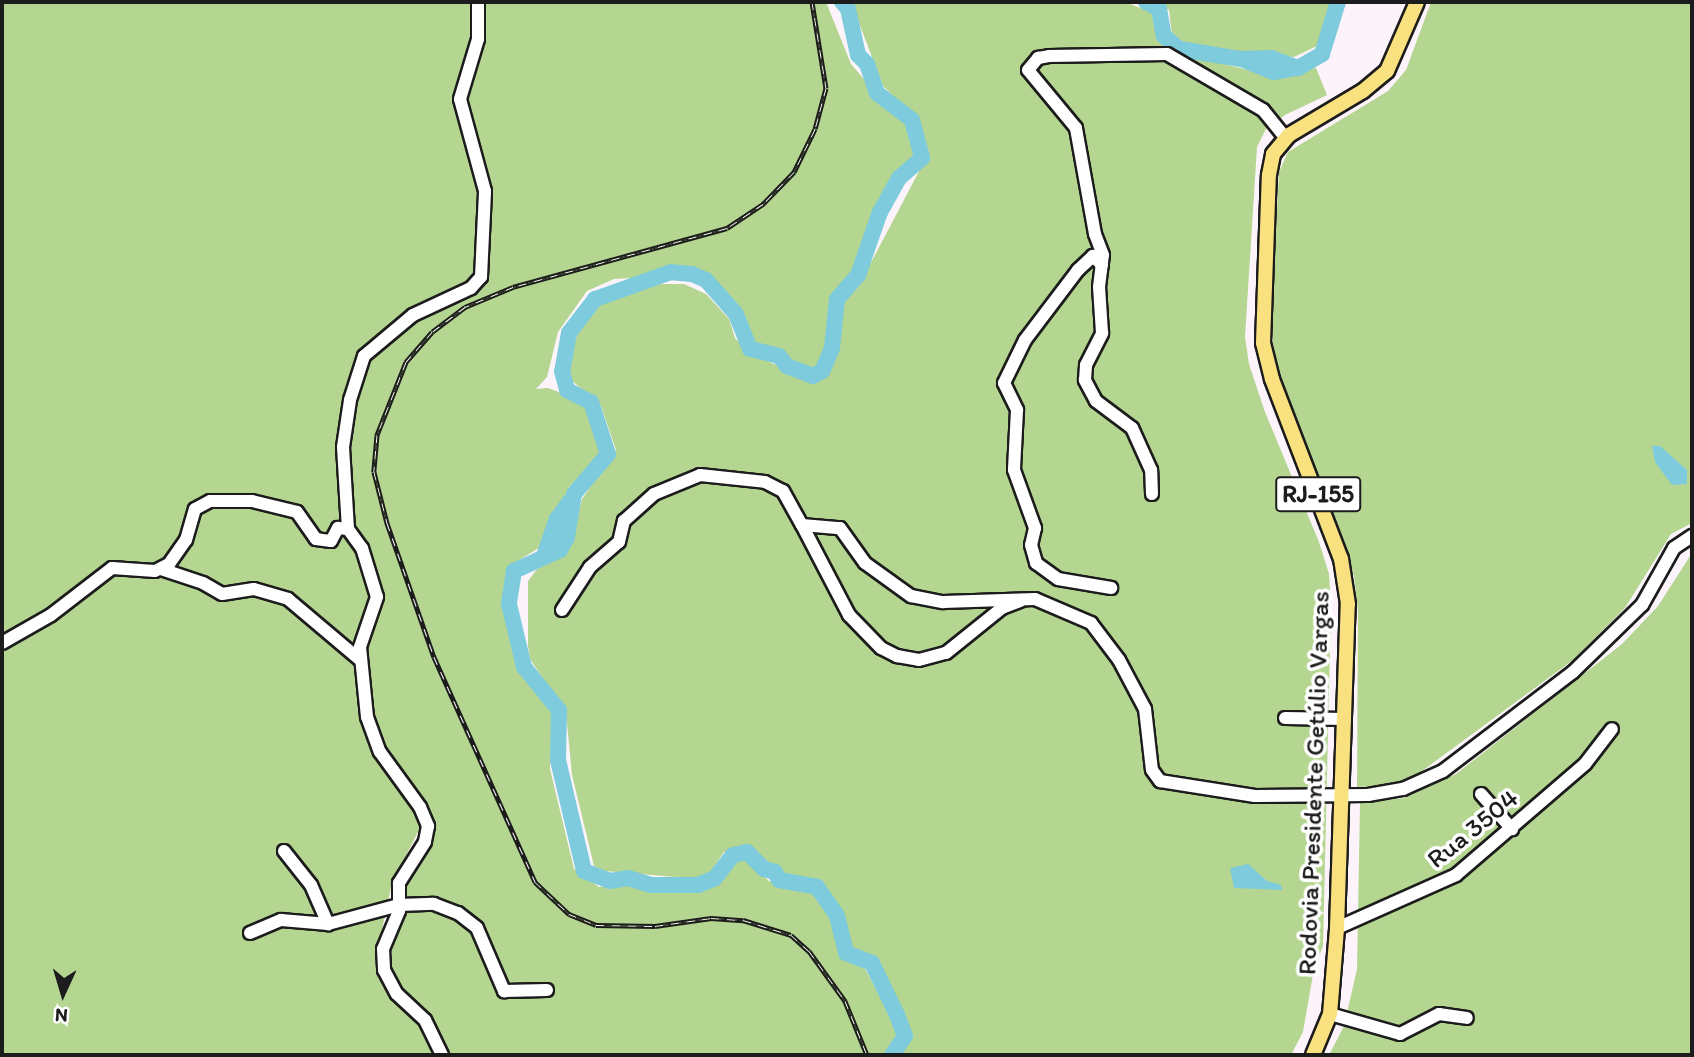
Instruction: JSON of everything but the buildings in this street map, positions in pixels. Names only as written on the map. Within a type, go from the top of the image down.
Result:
[{"type":"main road","points":[[1286,138],[1377,82],[1394,61],[1417,2]]},
{"type":"main road","name":"Rodovia Presidente Getúlio Vargas","points":[[1286,138],[1273,154],[1269,175],[1263,344],[1272,379],[1341,559],[1348,604],[1336,928],[1330,1014],[1313,1055]]},
{"type":"street","points":[[442,1055],[425,1020],[397,994],[384,970],[383,949],[399,905],[399,883],[425,842],[428,826],[372,735],[359,659],[377,597],[362,548],[348,529],[343,447],[350,400],[364,356],[413,315],[471,288],[481,277],[485,191],[460,99],[478,39],[478,2]]},
{"type":"street","points":[[1152,494],[1151,470],[1132,428],[1096,401],[1085,380],[1086,365],[1101,333],[1102,265],[1076,128],[1030,77],[1031,63],[1038,58],[1167,54],[1263,110],[1286,138]]},
{"type":"street","points":[[1102,265],[1093,256],[1078,270],[1025,340],[1004,383],[1017,410],[1014,470],[1035,528],[1031,545],[1036,563],[1046,573],[1067,582],[1111,588]]},
{"type":"street","points":[[562,610],[590,567],[619,542],[624,521],[654,494],[684,479],[717,473],[772,484],[783,492],[849,615],[881,648],[897,656],[919,660],[946,653],[1002,608],[1028,598]]},
{"type":"street","points":[[161,569],[186,540],[195,509],[209,501],[252,501],[297,512],[316,539],[334,540],[338,528],[348,529]]},
{"type":"street","points":[[802,525],[840,528],[865,563],[911,596],[943,602],[1028,598],[1068,610],[1091,623],[1119,660],[1145,709],[1153,770],[1160,780],[1255,796],[1340,795],[1403,789],[1443,771],[1596,652],[1652,593],[1674,548],[1692,536]]},
{"type":"street","points":[[2,643],[51,615],[112,568],[161,569],[203,583],[222,594],[254,589],[288,599],[359,659]]},
{"type":"street","points":[[1285,718],[1345,719]]},
{"type":"street","name":"Rua 3504","points":[[1336,928],[1437,887],[1512,829],[1590,759],[1612,729]]},
{"type":"street","points":[[1481,794],[1512,829]]},
{"type":"street","points":[[284,851],[310,885],[328,924]]},
{"type":"street","points":[[250,933],[281,920],[328,924],[399,905],[422,902],[447,908],[477,928],[504,991],[547,990]]},
{"type":"street","points":[[1330,1014],[1400,1034],[1438,1014],[1467,1018]]},
{"type":"green space","points":[[2,2],[826,2],[851,64],[885,104],[907,122],[914,154],[874,215],[855,270],[832,295],[829,348],[819,369],[793,366],[775,350],[753,347],[742,315],[719,296],[708,277],[691,268],[662,267],[650,277],[614,279],[587,291],[558,332],[547,377],[536,389],[548,388],[583,401],[597,422],[605,453],[569,487],[539,548],[507,567],[501,605],[521,669],[552,707],[550,769],[574,869],[599,887],[625,884],[648,891],[683,892],[709,886],[734,862],[747,860],[769,881],[817,893],[831,912],[838,947],[866,970],[898,1032],[894,1050],[885,1055],[447,1055],[393,980],[386,959],[402,890],[432,837],[434,822],[428,812],[392,883],[375,962],[390,994],[419,1024],[433,1055],[2,1055]]},
{"type":"green space","points":[[851,2],[1125,2],[1151,12],[1161,43],[1183,54],[1272,76],[1316,68],[1327,95],[1285,115],[1266,129],[1257,147],[1245,337],[1249,364],[1265,412],[1319,542],[1329,574],[1331,605],[1323,946],[1314,969],[1303,1032],[1291,1055],[899,1055],[909,1036],[906,1020],[877,965],[850,951],[840,908],[823,886],[807,878],[786,877],[748,846],[724,852],[709,874],[698,879],[605,871],[594,866],[572,775],[566,713],[530,659],[528,646],[528,581],[537,569],[566,554],[582,499],[616,450],[601,406],[570,379],[568,365],[579,329],[605,300],[661,284],[684,284],[706,294],[729,319],[735,338],[748,352],[811,381],[826,377],[838,347],[843,302],[866,272],[926,158],[917,119],[883,86]]},
{"type":"green space","points":[[1157,2],[1333,2],[1321,44],[1294,57],[1191,46],[1172,35],[1169,10]]},
{"type":"green space","points":[[1431,2],[1692,2],[1692,523],[1671,534],[1625,608],[1573,660],[1418,774],[1389,785],[1357,787],[1358,611],[1354,576],[1275,360],[1271,325],[1279,172],[1288,152],[1388,91],[1406,70]]},
{"type":"green space","points":[[1692,553],[1692,1055],[1329,1055],[1344,1026],[1357,969],[1360,803],[1404,798],[1456,774],[1622,644],[1658,606]]},
{"type":"water","points":[[1652,446],[1660,446],[1687,470],[1687,484],[1672,485],[1655,462]]},
{"type":"water","points":[[1248,864],[1267,881],[1281,885],[1282,890],[1234,888],[1230,868]]},
{"type":"waterway","points":[[842,2],[848,9],[858,55],[867,64],[877,93],[912,120],[922,158],[899,178],[880,212],[858,275],[837,299],[832,348],[822,371],[813,376],[787,366],[779,356],[750,349],[736,314],[706,280],[692,274],[671,272],[595,299],[569,333],[562,371],[567,390],[591,402],[608,454],[574,494],[567,537],[560,550],[514,571],[509,604],[524,667],[559,710],[558,760],[584,871],[610,881],[628,878],[651,885],[698,885],[715,878],[733,855],[747,852],[764,869],[775,872],[779,880],[817,887],[837,916],[846,953],[872,963],[897,1015],[905,1036],[892,1055]]},
{"type":"waterway","points":[[1146,2],[1159,9],[1164,36],[1179,49],[1241,59],[1271,58],[1298,68],[1322,54],[1338,2]]},
{"type":"waterway","points":[[1244,60],[1274,72],[1296,68]]},
{"type":"waterway","points":[[544,556],[557,519],[570,501]]},
{"type":"railway","points":[[812,2],[826,88],[815,129],[794,172],[763,204],[727,228],[513,287],[465,307],[432,332],[406,362],[377,435],[374,472],[387,523],[434,657],[535,882],[569,914],[596,925],[655,926],[711,918],[743,920],[791,935],[809,951],[845,1001],[867,1055]]}]
